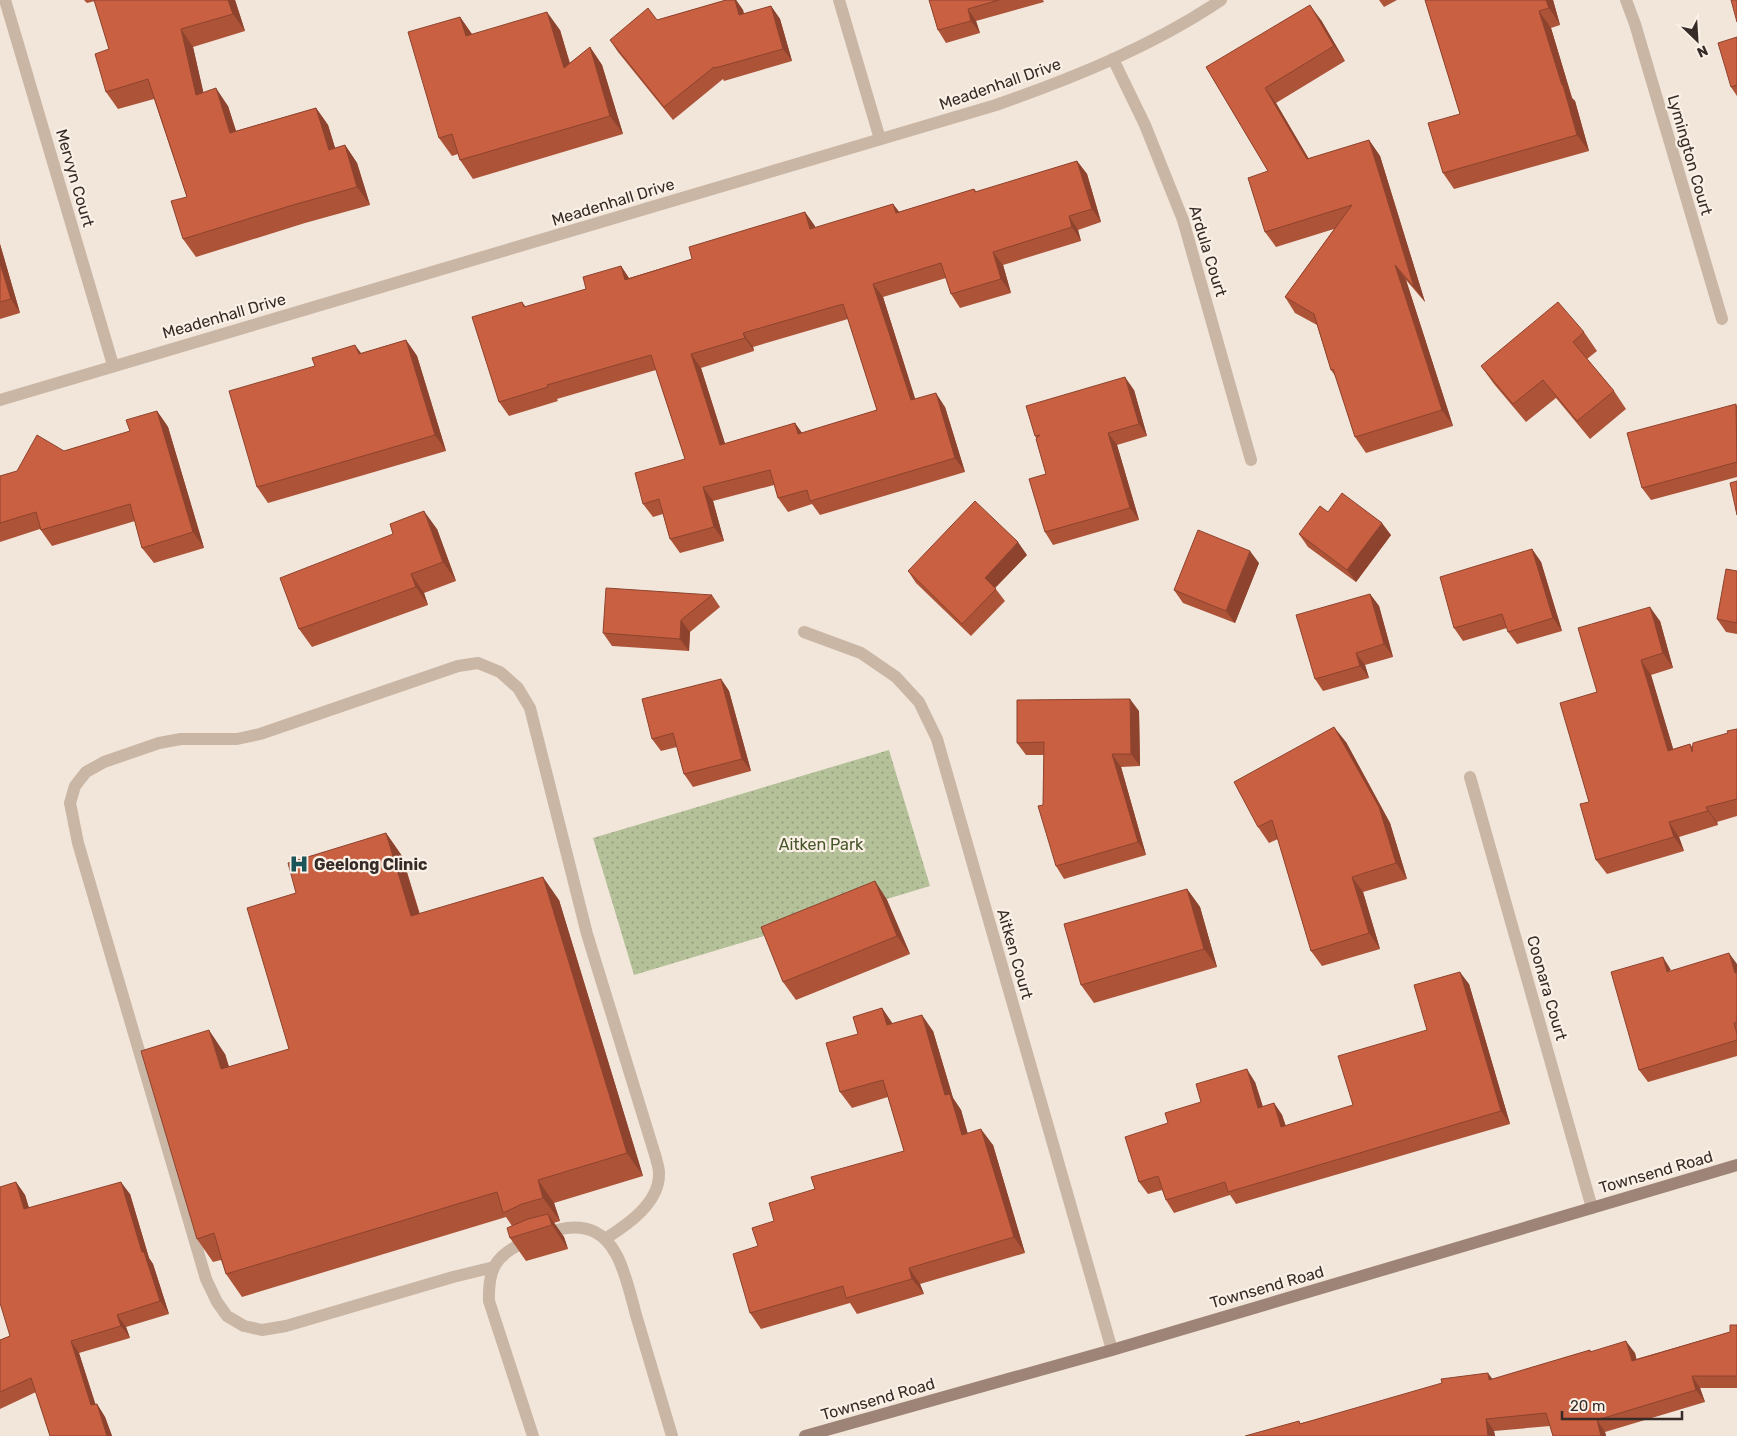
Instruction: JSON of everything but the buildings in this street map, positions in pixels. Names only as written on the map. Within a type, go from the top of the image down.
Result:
[{"type":"main road","name":"Townsend Road","points":[[805,1436],[1112,1350],[1737,1165]]},
{"type":"street","name":"Mervyn Court","points":[[5,0],[113,365]]},
{"type":"street","points":[[839,0],[880,139]]},
{"type":"street","name":"Meadenhall Drive","points":[[0,400],[996,105],[1058,83],[1114,59],[1202,13],[1221,0]]},
{"type":"street","name":"Lymington Court","points":[[1626,0],[1638,34],[1722,319]]},
{"type":"street","name":"Ardula Court","points":[[1114,59],[1145,125],[1183,220],[1251,460]]},
{"type":"street","name":"Aitken Court","points":[[804,632],[862,653],[896,677],[919,702],[937,739],[1112,1350]]},
{"type":"street","points":[[494,1267],[453,1277],[286,1326],[262,1330],[244,1326],[227,1316],[217,1302],[206,1279],[78,843],[70,803],[75,786],[86,772],[104,762],[159,742],[237,739],[260,734],[458,666],[478,664],[500,672],[518,688],[530,708],[587,934],[656,1158],[659,1174],[655,1192],[644,1209],[624,1228],[605,1240]]},
{"type":"street","name":"Coonara Court","points":[[1470,776],[1592,1208]]},
{"type":"street","points":[[533,1436],[490,1301],[488,1284],[495,1263],[508,1251],[544,1234],[573,1227],[595,1232],[605,1240],[617,1255],[672,1436]]},
{"type":"green space","name":"Aitken Park","points":[[889,750],[930,886],[634,975],[593,838]]},
{"type":"place","name":"Geelong Clinic","points":[[299,864]]}]
